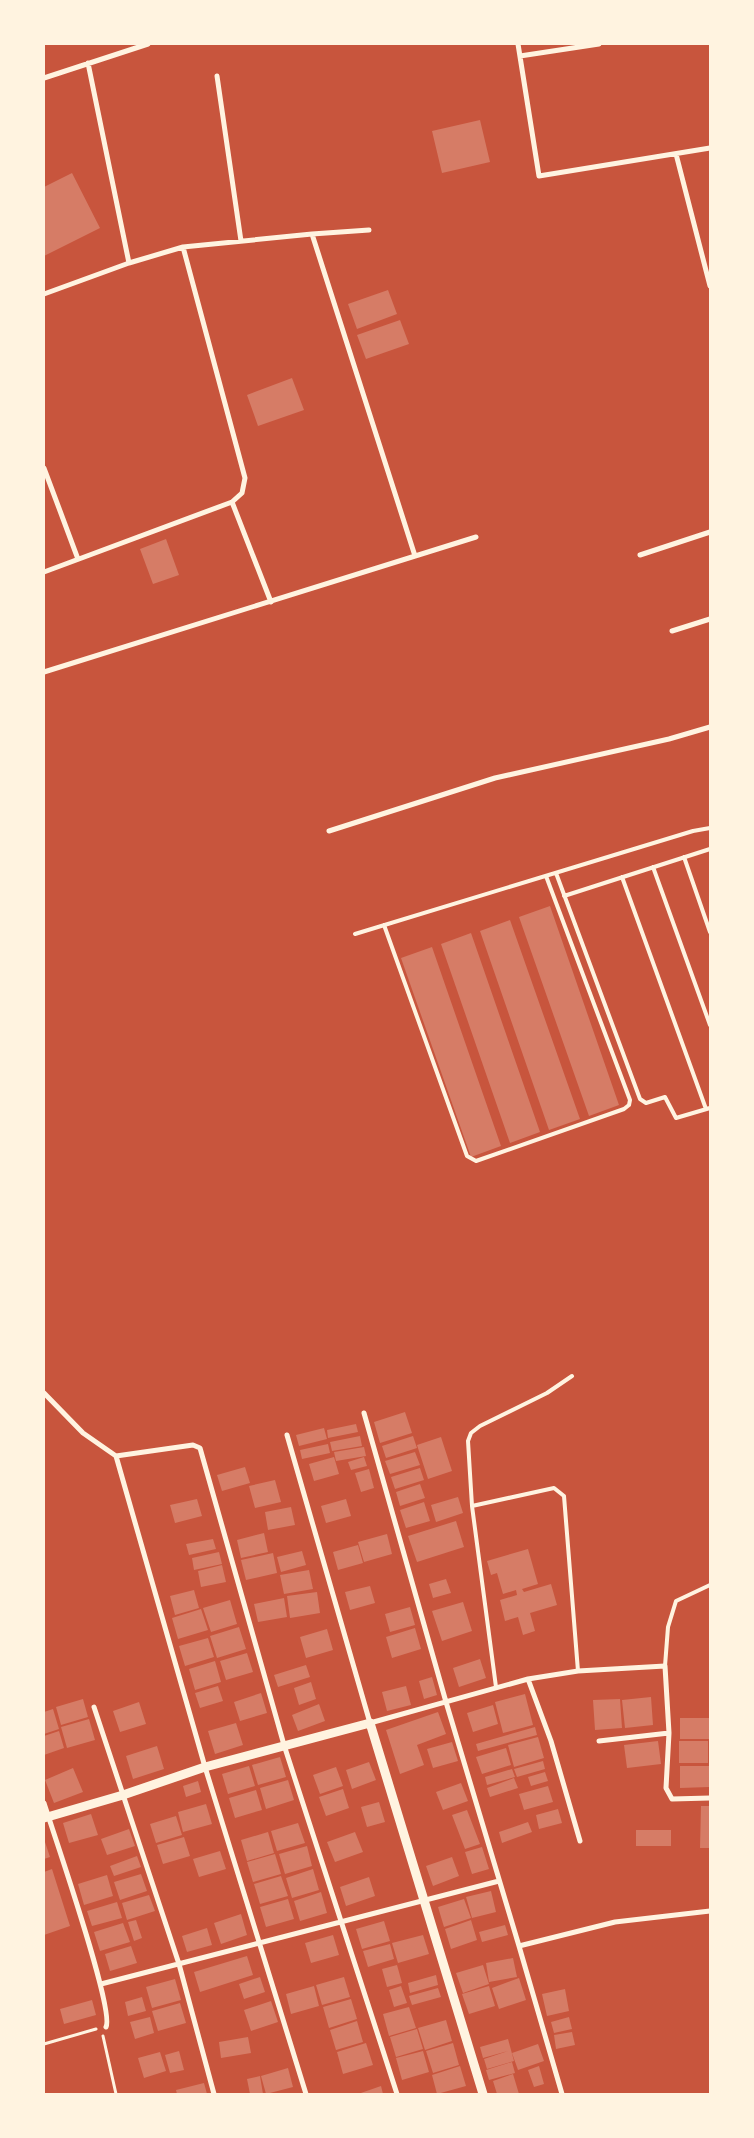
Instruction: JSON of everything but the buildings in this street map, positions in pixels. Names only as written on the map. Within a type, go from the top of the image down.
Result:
[{"type":"street","points":[[44,78],[148,44]]},
{"type":"street","points":[[518,44],[539,176],[710,148]]},
{"type":"street","points":[[520,56],[599,44]]},
{"type":"street","points":[[88,63],[128,263]]},
{"type":"street","points":[[217,76],[241,241]]},
{"type":"street","points":[[676,154],[710,286]]},
{"type":"street","points":[[44,294],[128,263],[183,247],[369,230]]},
{"type":"street","points":[[312,234],[414,556]]},
{"type":"street","points":[[44,572],[232,502],[242,493],[246,478],[183,247]]},
{"type":"street","points":[[44,468],[78,559]]},
{"type":"street","points":[[232,502],[271,602]]},
{"type":"street","points":[[640,555],[710,532]]},
{"type":"street","points":[[44,672],[476,537]]},
{"type":"street","points":[[672,631],[710,619]]},
{"type":"street","points":[[328,831],[494,778],[669,739],[710,726]]},
{"type":"street","points":[[44,1393],[83,1433],[116,1456],[205,1767],[306,2094]]},
{"type":"street","points":[[364,1412],[446,1702],[562,2094]]},
{"type":"street","points":[[286,1434],[370,1723],[483,2094]]},
{"type":"street","points":[[116,1456],[193,1445],[200,1448],[284,1745],[397,2094]]},
{"type":"street","points":[[46,1818],[123,1795],[205,1767],[528,1679],[578,1672],[665,1666],[669,1733],[666,1788],[672,1799],[710,1798]]},
{"type":"street","points":[[528,1679],[551,1741],[580,1841]]},
{"type":"street","points":[[94,1707],[179,1964],[214,2094]]},
{"type":"street","points":[[599,1741],[669,1733]]},
{"type":"street","points":[[44,1803],[46,1818],[101,1984],[108,2020],[106,2027]]},
{"type":"street","points":[[101,1984],[499,1880]]},
{"type":"street","points":[[519,1946],[615,1922],[710,1911]]},
{"type":"lane","points":[[355,934],[693,831],[710,828]]},
{"type":"lane","points":[[564,896],[710,848]]},
{"type":"lane","points":[[684,857],[710,932]]},
{"type":"lane","points":[[653,867],[710,1025]]},
{"type":"lane","points":[[556,872],[640,1099],[646,1103],[665,1097],[676,1118],[708,1108],[622,877]]},
{"type":"lane","points":[[384,925],[467,1156],[476,1161],[624,1109],[629,1105],[630,1100],[546,876]]},
{"type":"lane","points":[[496,1687],[472,1506],[468,1441],[471,1433],[480,1426],[547,1393],[572,1376]]},
{"type":"lane","points":[[472,1506],[554,1488],[564,1496],[578,1672]]},
{"type":"lane","points":[[665,1666],[668,1627],[676,1601],[710,1585]]},
{"type":"path","points":[[44,2044],[101,2028],[116,2094]]}]
